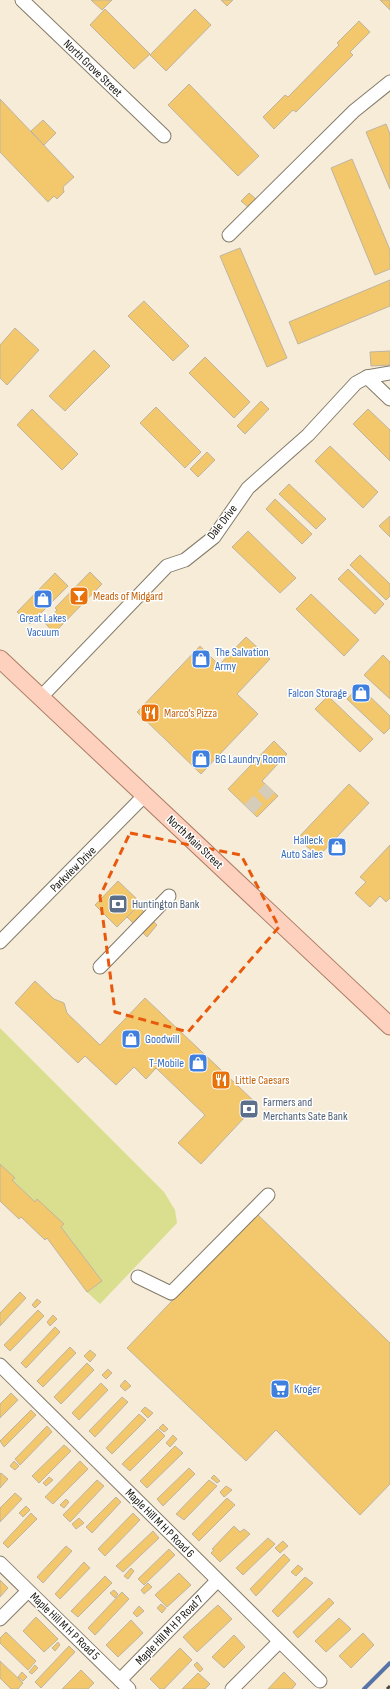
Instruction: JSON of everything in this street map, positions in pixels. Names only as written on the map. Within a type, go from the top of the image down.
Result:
[{"type":"main road","name":"North Main Street","points":[[0,659],[390,1026]]},
{"type":"street","name":"North Grove Street","points":[[22,0],[164,136]]},
{"type":"street","points":[[229,235],[354,111],[390,82]]},
{"type":"street","name":"Dale Drive","points":[[41,697],[167,566],[186,560],[214,536],[248,488],[308,435],[356,383],[367,377],[390,373]]},
{"type":"street","points":[[367,377],[390,399]]},
{"type":"street","name":"Parkview Drive","points":[[0,942],[145,796]]},
{"type":"street","points":[[100,967],[169,896]]},
{"type":"street","points":[[138,1277],[170,1293],[268,1194]]},
{"type":"street","name":"Maple Hill M H P Road 6","points":[[0,1365],[320,1681]]},
{"type":"street","name":"Maple Hill M H P Road 5","points":[[0,1563],[125,1684]]},
{"type":"street","name":"Maple Hill M H P Road 7","points":[[125,1684],[218,1581]]},
{"type":"street","points":[[0,1619],[28,1591]]},
{"type":"street","points":[[232,1689],[279,1642]]},
{"type":"highlighted area","points":[[130,833],[241,855],[279,927],[188,1032],[115,1012],[100,896]]},
{"type":"green space","points":[[0,1028],[164,1192],[175,1210],[177,1223],[100,1304],[87,1292],[102,1281],[61,1227],[63,1224],[37,1199],[35,1202],[12,1180],[14,1178],[0,1164]]},
{"type":"building","points":[[91,0],[112,0],[102,10]]},
{"type":"building","points":[[221,0],[233,0],[227,6]]},
{"type":"building","points":[[380,0],[390,0],[390,10]]},
{"type":"building","points":[[105,9],[150,54],[134,69],[90,25]]},
{"type":"building","points":[[195,9],[211,25],[166,71],[150,55]]},
{"type":"building","points":[[359,21],[370,32],[350,52],[353,55],[296,112],[293,110],[274,129],[263,117],[285,95],[288,97],[339,45],[337,43]]},
{"type":"building","points":[[189,84],[259,156],[238,176],[168,105]]},
{"type":"building","points":[[0,99],[74,177],[63,187],[64,192],[57,199],[54,196],[48,202],[0,152]]},
{"type":"building","points":[[43,120],[56,133],[44,145],[31,131]]},
{"type":"building","points":[[386,124],[390,134],[390,189],[366,132]]},
{"type":"building","points":[[352,159],[390,250],[390,269],[375,275],[331,168]]},
{"type":"building","points":[[249,193],[256,199],[248,207],[241,201]]},
{"type":"building","points":[[240,248],[287,358],[267,367],[220,256]]},
{"type":"building","points":[[390,280],[390,306],[298,344],[289,322]]},
{"type":"building","points":[[144,301],[189,346],[173,361],[128,316]]},
{"type":"building","points":[[15,328],[39,350],[7,385],[0,378],[0,345]]},
{"type":"building","points":[[94,350],[110,366],[65,411],[49,396]]},
{"type":"building","points":[[390,351],[390,365],[371,366],[370,352]]},
{"type":"building","points":[[205,357],[250,402],[234,418],[189,373]]},
{"type":"building","points":[[261,401],[269,409],[245,434],[237,426]]},
{"type":"building","points":[[156,407],[201,452],[185,468],[140,423]]},
{"type":"building","points":[[32,409],[78,454],[62,470],[17,425]]},
{"type":"building","points":[[368,409],[390,430],[390,461],[353,424]]},
{"type":"building","points":[[330,446],[378,492],[363,508],[315,461]]},
{"type":"building","points":[[207,452],[215,460],[198,477],[190,469]]},
{"type":"building","points":[[289,484],[326,519],[316,529],[279,494]]},
{"type":"building","points":[[275,499],[312,534],[302,544],[266,509]]},
{"type":"building","points":[[390,516],[390,537],[379,526]]},
{"type":"building","points":[[248,531],[296,578],[280,593],[232,547]]},
{"type":"building","points":[[360,555],[390,584],[390,596],[386,600],[350,565]]},
{"type":"building","points":[[348,569],[384,604],[375,614],[338,579]]},
{"type":"building","name":"Meads of Midgard","points":[[90,572],[102,584],[54,633],[45,623],[57,610],[55,608]]},
{"type":"building","name":"Great Lakes Vacuum","points":[[55,573],[68,586],[30,624],[17,612]]},
{"type":"building","points":[[311,594],[359,640],[344,656],[296,609]]},
{"type":"building","points":[[246,637],[270,659],[237,694],[258,714],[201,774],[137,712],[200,646],[219,665]]},
{"type":"building","points":[[383,655],[390,662],[390,699],[364,675]]},
{"type":"building","points":[[359,686],[390,716],[390,728],[384,734],[347,699]]},
{"type":"building","points":[[328,696],[373,739],[360,752],[315,709]]},
{"type":"building","points":[[274,741],[287,754],[262,781],[278,796],[257,817],[228,789]]},
{"type":"building","points":[[349,784],[369,803],[318,857],[298,838]]},
{"type":"building","points":[[390,845],[390,898],[386,902],[380,896],[370,907],[355,893],[366,882],[360,877]]},
{"type":"building","name":"Huntington Bank","points":[[118,881],[141,903],[117,927],[95,905]]},
{"type":"building","points":[[138,906],[157,925],[147,937],[127,917]]},
{"type":"building","points":[[35,981],[54,999],[64,1003],[67,1013],[100,1045],[145,998],[257,1104],[201,1164],[178,1143],[205,1115],[156,1068],[146,1079],[134,1067],[116,1085],[85,1056],[78,1063],[15,1003]]},
{"type":"building","points":[[0,1164],[15,1178],[12,1180],[35,1202],[37,1199],[64,1224],[61,1227],[102,1281],[87,1292],[47,1238],[45,1240],[21,1217],[19,1219],[0,1201]]},
{"type":"building","name":"Kroger","points":[[256,1213],[390,1343],[390,1484],[360,1515],[276,1430],[246,1461],[127,1348]]},
{"type":"building","points":[[20,1292],[26,1298],[0,1326],[0,1313]]},
{"type":"building","points":[[37,1299],[41,1302],[35,1308],[32,1305]]},
{"type":"building","points":[[38,1310],[44,1316],[10,1351],[4,1345]]},
{"type":"building","points":[[53,1315],[57,1319],[50,1326],[47,1322]]},
{"type":"building","points":[[55,1327],[60,1332],[26,1368],[21,1363]]},
{"type":"building","points":[[70,1347],[76,1353],[43,1387],[37,1381]]},
{"type":"building","points":[[90,1350],[96,1355],[90,1362],[84,1356]]},
{"type":"building","points":[[87,1363],[94,1370],[61,1404],[54,1397]]},
{"type":"building","points":[[108,1369],[112,1373],[106,1379],[102,1375]]},
{"type":"building","points":[[125,1380],[131,1386],[125,1391],[120,1386]]},
{"type":"building","points":[[101,1383],[108,1390],[79,1420],[72,1413]]},
{"type":"building","points":[[11,1393],[18,1400],[0,1418],[0,1404]]},
{"type":"building","points":[[122,1397],[128,1402],[95,1437],[89,1431]]},
{"type":"building","points":[[145,1407],[153,1413],[148,1418],[141,1411]]},
{"type":"building","points":[[31,1410],[36,1415],[4,1447],[0,1441]]},
{"type":"building","points":[[139,1414],[146,1420],[112,1454],[106,1448]]},
{"type":"building","points":[[163,1424],[168,1429],[164,1432],[159,1428]]},
{"type":"building","points":[[47,1426],[52,1432],[20,1465],[15,1459]]},
{"type":"building","points":[[158,1429],[165,1436],[130,1471],[122,1464]]},
{"type":"building","points":[[173,1435],[177,1439],[170,1447],[166,1443]]},
{"type":"building","points":[[64,1445],[71,1451],[39,1483],[32,1476]]},
{"type":"building","points":[[175,1446],[183,1453],[147,1488],[140,1481]]},
{"type":"building","points":[[14,1461],[19,1466],[15,1470],[10,1466]]},
{"type":"building","points":[[80,1461],[88,1469],[53,1504],[45,1497]]},
{"type":"building","points":[[189,1468],[195,1474],[163,1506],[157,1499]]},
{"type":"building","points":[[1,1473],[8,1479],[0,1488],[0,1474]]},
{"type":"building","points":[[214,1475],[220,1481],[217,1483],[211,1478]]},
{"type":"building","points":[[49,1477],[53,1480],[46,1486],[43,1483]]},
{"type":"building","points":[[97,1480],[104,1486],[70,1522],[63,1515]]},
{"type":"building","points":[[209,1480],[217,1486],[184,1520],[176,1514]]},
{"type":"building","points":[[226,1486],[232,1490],[224,1497],[220,1492]]},
{"type":"building","points":[[15,1493],[22,1499],[0,1522],[0,1508]]},
{"type":"building","points":[[116,1497],[121,1502],[92,1533],[86,1527]]},
{"type":"building","points":[[227,1498],[235,1505],[199,1541],[192,1534]]},
{"type":"building","points":[[66,1499],[69,1502],[64,1508],[60,1505]]},
{"type":"building","points":[[26,1506],[30,1510],[23,1517],[19,1513]]},
{"type":"building","points":[[31,1513],[37,1519],[8,1548],[3,1543]]},
{"type":"building","points":[[133,1513],[140,1520],[105,1556],[98,1549]]},
{"type":"building","points":[[79,1518],[84,1523],[76,1529],[72,1524]]},
{"type":"building","points":[[234,1526],[240,1532],[244,1529],[250,1534],[220,1562],[211,1553],[214,1550],[212,1549]]},
{"type":"building","points":[[153,1531],[159,1538],[123,1572],[116,1566]]},
{"type":"building","points":[[268,1538],[275,1544],[243,1575],[236,1568]]},
{"type":"building","points":[[283,1541],[288,1546],[280,1553],[275,1548]]},
{"type":"building","points":[[66,1546],[72,1551],[43,1583],[37,1577]]},
{"type":"building","points":[[169,1549],[175,1555],[144,1585],[138,1579]]},
{"type":"building","points":[[284,1554],[290,1560],[256,1596],[250,1589]]},
{"type":"building","points":[[84,1562],[90,1568],[60,1599],[55,1594]]},
{"type":"building","points":[[298,1565],[303,1569],[296,1576],[291,1572]]},
{"type":"building","points":[[131,1568],[134,1571],[128,1579],[124,1576]]},
{"type":"building","points":[[179,1573],[191,1585],[167,1607],[155,1595]]},
{"type":"building","points":[[105,1576],[112,1583],[78,1617],[71,1611]]},
{"type":"building","points":[[305,1577],[313,1583],[278,1617],[272,1611]]},
{"type":"building","points":[[0,1580],[8,1588],[0,1597]]},
{"type":"building","points":[[148,1583],[152,1587],[144,1594],[141,1590]]},
{"type":"building","points":[[114,1590],[118,1594],[115,1598],[110,1593]]},
{"type":"building","points":[[122,1592],[129,1599],[95,1635],[88,1628]]},
{"type":"building","points":[[329,1598],[334,1603],[298,1638],[293,1632]]},
{"type":"building","points":[[161,1604],[166,1608],[162,1613],[157,1608]]},
{"type":"building","points":[[218,1605],[232,1619],[197,1652],[183,1637]]},
{"type":"building","points":[[139,1606],[144,1611],[137,1617],[133,1613]]},
{"type":"building","points":[[36,1617],[58,1639],[44,1652],[23,1631]]},
{"type":"building","points":[[339,1618],[351,1629],[326,1652],[315,1641]]},
{"type":"building","points":[[131,1620],[143,1633],[118,1657],[106,1645]]},
{"type":"building","points":[[6,1632],[36,1661],[28,1670],[0,1643],[0,1638]]},
{"type":"building","points":[[363,1633],[374,1645],[351,1668],[339,1656]]},
{"type":"building","points":[[234,1635],[245,1647],[224,1668],[212,1657]]},
{"type":"building","points":[[58,1642],[60,1645],[55,1651],[52,1648]]},
{"type":"building","points":[[69,1646],[75,1652],[41,1688],[35,1682]]},
{"type":"building","points":[[180,1648],[192,1660],[164,1689],[160,1689],[150,1679]]},
{"type":"building","points":[[0,1661],[23,1683],[18,1689],[11,1689],[0,1678]]},
{"type":"building","points":[[197,1662],[203,1669],[200,1672],[194,1665]]},
{"type":"building","points":[[35,1665],[38,1668],[32,1674],[29,1672]]},
{"type":"building","points":[[81,1670],[94,1683],[88,1689],[62,1689]]},
{"type":"building","points":[[22,1672],[27,1677],[23,1681],[18,1677]]},
{"type":"building","points":[[284,1672],[296,1684],[292,1689],[268,1689]]},
{"type":"building","points":[[198,1673],[210,1684],[205,1689],[182,1689]]},
{"type":"waterway","points":[[364,1689],[390,1663]]},
{"type":"tunnel","points":[[249,809],[270,788]]},
{"type":"railway","points":[[387,1689],[390,1686]]},
{"type":"place","name":"Meads of Midgard","points":[[79,596]]},
{"type":"place","name":"Great Lakes Vacuum","points":[[43,599]]},
{"type":"place","name":"The Salvation Army","points":[[201,659]]},
{"type":"place","name":"Falcon Storage","points":[[361,693]]},
{"type":"place","name":"Marco’s Pizza","points":[[150,713]]},
{"type":"place","name":"BG Laundry Room","points":[[201,759]]},
{"type":"place","name":"Halleck Auto Sales","points":[[337,847]]},
{"type":"place","name":"Huntington Bank","points":[[118,904]]},
{"type":"place","name":"Goodwill","points":[[131,1039]]},
{"type":"place","name":"T-Mobile","points":[[198,1063]]},
{"type":"place","name":"Little Caesars","points":[[221,1080]]},
{"type":"place","name":"Farmers and Merchants Sate Bank","points":[[249,1109]]},
{"type":"place","name":"Kroger","points":[[280,1389]]}]
